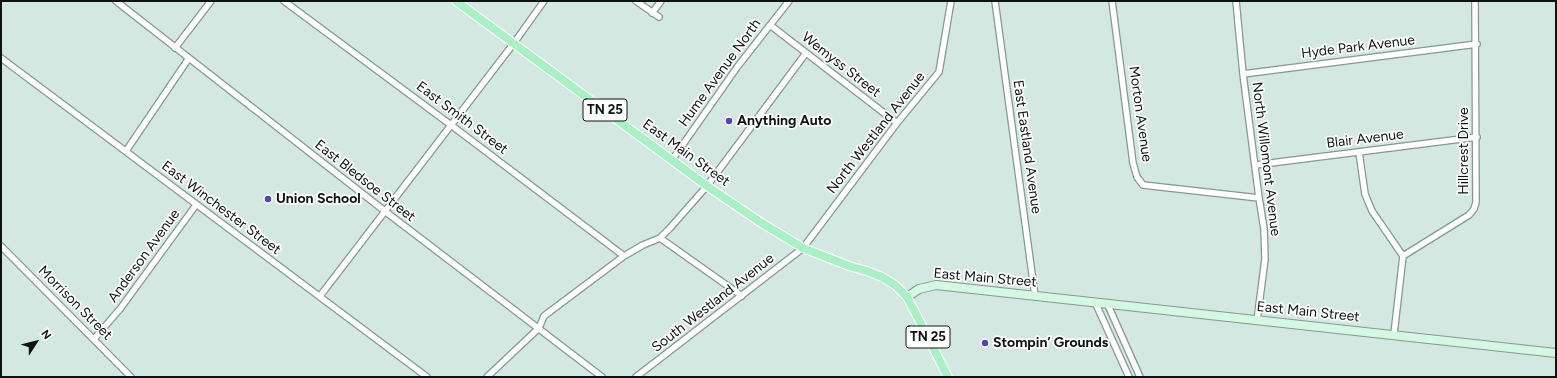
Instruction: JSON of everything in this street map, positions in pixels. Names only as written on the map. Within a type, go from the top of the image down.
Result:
[{"type":"main road","name":"East Main Street","points":[[456,1],[707,186],[760,222],[803,248],[849,266],[882,276],[895,285],[906,297]]},
{"type":"main road","name":"TN 25","points":[[906,297],[948,377]]},
{"type":"street","name":"East Bledsoe Street","points":[[116,1],[386,212],[602,377]]},
{"type":"street","points":[[175,48],[211,1]]},
{"type":"street","name":"East Smith Street","points":[[284,1],[624,256]]},
{"type":"street","points":[[320,296],[386,212],[544,1]]},
{"type":"street","points":[[636,1],[659,18]]},
{"type":"street","points":[[652,12],[661,1]]},
{"type":"street","name":"Hume Avenue North","points":[[672,160],[704,113],[789,1]]},
{"type":"street","name":"North Westland Avenue","points":[[803,248],[897,123],[939,72],[951,1]]},
{"type":"street","name":"East Eastland Avenue","points":[[995,1],[1035,296]]},
{"type":"street","name":"Morton Avenue","points":[[1112,1],[1133,163],[1137,177],[1143,184],[1259,198]]},
{"type":"street","name":"North Willomont Avenue","points":[[1236,1],[1243,74],[1264,229],[1266,259],[1257,320]]},
{"type":"street","name":"Hillcrest Drive","points":[[1403,256],[1469,215],[1474,209],[1476,202],[1477,137],[1475,1]]},
{"type":"street","name":"Wemyss Street","points":[[770,25],[897,123]]},
{"type":"street","name":"Hyde Park Avenue","points":[[1243,74],[1476,44]]},
{"type":"street","points":[[487,377],[539,328],[544,316],[624,256],[642,245],[660,238],[670,228],[707,186],[806,53]]},
{"type":"street","name":"East Winchester Street","points":[[1,58],[427,377]]},
{"type":"street","points":[[126,151],[189,58]]},
{"type":"street","name":"Blair Avenue","points":[[1255,165],[1477,137]]},
{"type":"street","points":[[1359,152],[1365,194],[1370,205],[1403,256],[1394,334]]},
{"type":"street","name":"Anderson Avenue","points":[[94,339],[120,309],[196,205]]},
{"type":"street","points":[[660,238],[742,296]]},
{"type":"street","name":"Morrison Street","points":[[1,246],[131,377]]},
{"type":"street","name":"South Westland Avenue","points":[[636,377],[803,248]]},
{"type":"street","name":"East Main Street","points":[[906,297],[919,289],[936,285],[1394,334],[1556,353]]},
{"type":"street","points":[[1095,302],[1129,377]]},
{"type":"street","points":[[1107,303],[1140,377]]},
{"type":"place","name":"Anything Auto","points":[[729,121]]},
{"type":"place","name":"Union School","points":[[268,199]]},
{"type":"place","name":"Stompin’ Grounds","points":[[985,343]]}]
